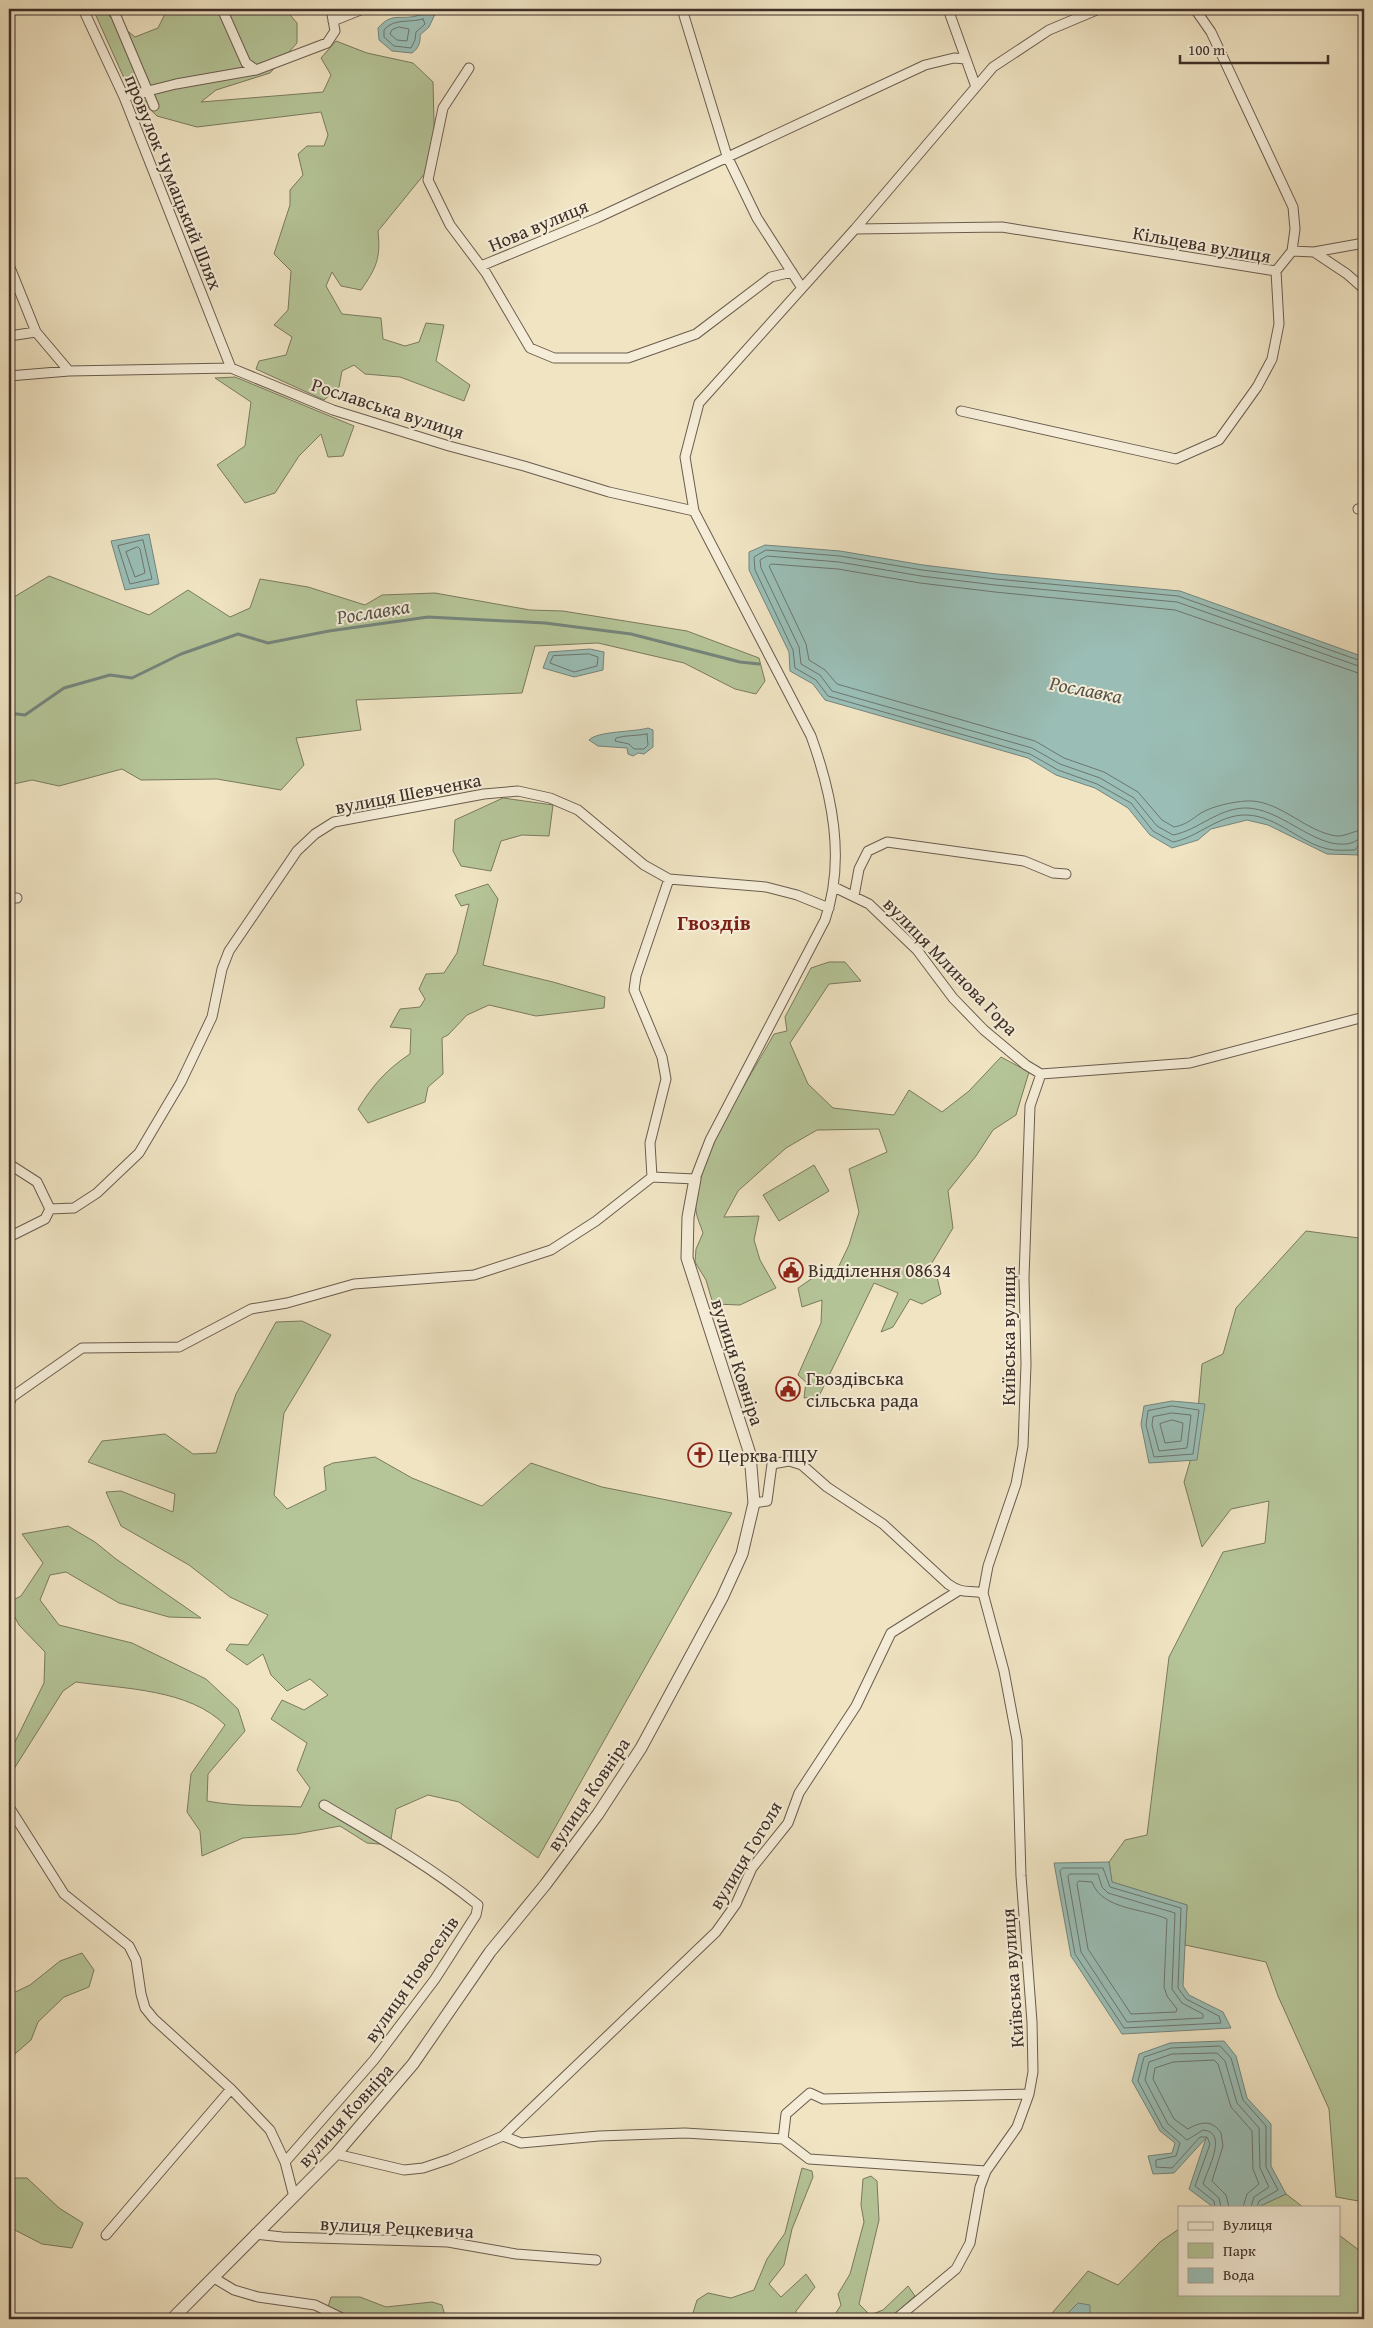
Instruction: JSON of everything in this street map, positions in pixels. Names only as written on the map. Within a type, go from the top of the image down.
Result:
[{"type":"street","name":"провулок Чумацький Шлях","points":[[83,9],[124,97],[230,368]]},
{"type":"street","points":[[113,9],[154,106]]},
{"type":"street","points":[[222,9],[246,63],[256,70]]},
{"type":"street","points":[[124,97],[148,90],[256,70],[327,43],[335,31],[331,9]]},
{"type":"street","points":[[333,21],[363,9]]},
{"type":"street","points":[[682,9],[727,156],[757,218],[802,288]]},
{"type":"street","points":[[948,9],[976,87]]},
{"type":"street","points":[[9,1404],[12,1396],[82,1348],[179,1347],[251,1309],[287,1303],[354,1284],[474,1275],[550,1250],[596,1221],[652,1177],[695,1180],[710,1140],[829,908],[834,886],[836,861],[834,833],[819,758],[811,736],[694,511],[685,456],[699,403],[855,228],[994,67],[1049,30],[1099,9]]},
{"type":"street","points":[[1195,9],[1211,32],[1293,207],[1296,228],[1292,251],[1276,271]]},
{"type":"street","name":"Нова вулиця","points":[[469,68],[443,108],[428,180],[450,225],[481,266],[597,218],[925,65],[954,58],[966,59]]},
{"type":"street","name":"Кільцева вулиця","points":[[855,228],[1002,227],[1276,271],[1279,324],[1272,358],[1257,387],[1218,440],[1176,458],[962,411]]},
{"type":"street","points":[[1292,251],[1314,252],[1364,243]]},
{"type":"street","points":[[1314,252],[1348,274],[1364,288]]},
{"type":"street","points":[[9,265],[36,332],[69,371]]},
{"type":"street","points":[[481,266],[530,348],[554,358],[628,358],[696,334],[771,277],[792,272]]},
{"type":"street","points":[[9,336],[36,332]]},
{"type":"street","name":"Рославська вулиця","points":[[9,376],[69,371],[230,368],[333,410],[448,446],[524,466],[609,492],[694,511]]},
{"type":"street","name":"вулиця Шевченка","points":[[50,1209],[74,1208],[97,1192],[139,1153],[181,1082],[212,1017],[222,969],[229,951],[297,851],[315,834],[334,822],[484,794],[518,791],[550,798],[578,810],[644,865],[669,879],[766,887],[797,895],[829,908]]},
{"type":"street","points":[[854,896],[859,869],[868,851],[887,842],[1024,861],[1053,873],[1066,874]]},
{"type":"street","points":[[652,1177],[650,1143],[666,1079],[662,1057],[634,990],[636,976],[669,879]]},
{"type":"street","name":"вулиця Млинова Гора","points":[[834,886],[869,904],[917,950],[953,998],[984,1030],[1041,1074]]},
{"type":"street","points":[[1041,1074],[1190,1063],[1364,1017]]},
{"type":"street","name":"Київська вулиця","points":[[896,2319],[956,2269],[970,2243],[980,2187],[986,2172],[1017,2127],[1029,2094],[1033,2072],[1032,2022],[1021,1876],[1017,1740],[1002,1662],[983,1593],[988,1566],[1016,1484],[1023,1446],[1026,1364],[1024,1278],[1030,1106],[1041,1074]]},
{"type":"street","points":[[9,1238],[45,1220],[50,1209],[38,1182],[11,1166]]},
{"type":"street","name":"вулиця Ковніра","points":[[172,2319],[336,2154],[413,2064],[490,1952],[545,1886],[598,1814],[641,1748],[722,1598],[742,1554],[754,1503],[750,1454],[687,1258],[688,1217],[695,1180]]},
{"type":"street","points":[[754,1503],[767,1501],[772,1464],[789,1461],[802,1465],[827,1488],[883,1524],[924,1564],[958,1592],[971,1590],[983,1593]]},
{"type":"street","name":"вулиця Гоголя","points":[[336,2154],[404,2170],[423,2168],[450,2159],[503,2136],[716,1932],[736,1904],[752,1868],[788,1822],[799,1793],[856,1706],[891,1633],[958,1592]]},
{"type":"street","name":"вулиця Новоселів","points":[[286,2162],[374,2060],[435,1979],[476,1915],[478,1905],[452,1884],[411,1857],[324,1805]]},
{"type":"street","points":[[9,1807],[64,1894],[129,1946],[136,1960],[145,2008],[154,2019],[231,2089],[270,2130],[286,2162],[294,2197]]},
{"type":"street","points":[[106,2235],[231,2089]]},
{"type":"street","points":[[783,2139],[786,2114],[810,2093],[824,2099],[1029,2094]]},
{"type":"street","points":[[503,2136],[521,2143],[599,2136],[686,2133],[783,2139],[809,2159],[986,2172]]},
{"type":"street","name":"вулиця Рецкевича","points":[[255,2234],[282,2238],[448,2242],[516,2254],[596,2260]]},
{"type":"street","points":[[214,2278],[234,2290],[258,2297],[315,2305],[344,2319]]},
{"type":"green space","points":[[93,9],[107,9],[110,17],[135,37],[158,28],[167,10],[285,9],[297,23],[297,43],[270,73],[216,90],[201,102],[323,92],[331,75],[321,58],[336,41],[367,53],[413,63],[433,82],[435,161],[378,231],[379,249],[376,263],[361,290],[341,286],[332,272],[326,286],[342,314],[381,318],[383,339],[405,346],[419,342],[426,323],[444,325],[436,361],[470,385],[464,401],[400,377],[365,374],[354,365],[342,371],[339,387],[324,400],[256,369],[259,361],[286,355],[292,337],[274,325],[288,310],[291,271],[274,254],[290,205],[290,190],[303,175],[298,154],[307,146],[324,146],[328,135],[321,112],[197,127],[157,116],[129,89]]},
{"type":"green space","points":[[235,377],[354,426],[343,456],[328,457],[321,434],[299,456],[275,493],[245,503],[217,465],[245,446],[251,402],[215,378]]},
{"type":"green space","points":[[49,576],[149,615],[188,590],[230,617],[250,608],[260,579],[308,587],[365,605],[382,595],[435,593],[530,610],[563,611],[687,631],[759,658],[765,681],[756,694],[735,689],[684,663],[598,643],[535,646],[522,693],[356,700],[361,730],[296,738],[304,765],[281,790],[217,779],[141,780],[122,769],[59,786],[32,780],[9,785],[9,600]]},
{"type":"green space","points":[[503,798],[553,805],[549,836],[522,835],[501,841],[491,871],[461,866],[453,851],[455,820]]},
{"type":"green space","points":[[488,884],[498,899],[483,965],[605,997],[604,1008],[536,1016],[489,1005],[467,1015],[448,1035],[442,1038],[443,1074],[428,1087],[425,1102],[368,1123],[358,1109],[381,1078],[410,1054],[411,1029],[390,1027],[400,1009],[420,1007],[425,999],[419,989],[426,974],[444,973],[457,953],[469,904],[461,906],[455,895]]},
{"type":"green space","points":[[829,962],[845,962],[861,981],[829,984],[790,1043],[808,1084],[833,1108],[894,1115],[909,1090],[942,1112],[969,1091],[1001,1057],[1029,1072],[1016,1115],[993,1130],[976,1156],[948,1191],[953,1228],[930,1266],[937,1277],[941,1294],[922,1304],[910,1299],[893,1327],[881,1332],[898,1293],[874,1283],[819,1396],[804,1398],[806,1382],[798,1375],[821,1323],[822,1300],[802,1307],[798,1288],[820,1273],[837,1270],[849,1245],[859,1212],[849,1169],[887,1152],[879,1129],[817,1130],[786,1148],[738,1191],[724,1217],[759,1216],[754,1240],[760,1260],[776,1288],[740,1305],[713,1304],[706,1280],[695,1262],[696,1249],[703,1233],[696,1211],[697,1193],[712,1147],[724,1121],[774,1034],[787,1031],[785,1017],[811,968]]},
{"type":"green space","points":[[814,1165],[829,1191],[779,1221],[763,1195]]},
{"type":"green space","points":[[1306,1231],[1359,1238],[1364,1236],[1364,2202],[1336,2197],[1329,2109],[1278,1996],[1266,1962],[1185,1945],[1187,1905],[1112,1882],[1109,1862],[1125,1840],[1147,1835],[1169,1657],[1223,1552],[1265,1543],[1269,1501],[1231,1509],[1202,1547],[1184,1482],[1195,1444],[1202,1364],[1223,1354],[1236,1308]]},
{"type":"green space","points":[[302,1321],[331,1335],[284,1413],[274,1495],[287,1509],[326,1490],[324,1467],[333,1463],[375,1457],[412,1478],[482,1506],[531,1463],[602,1487],[732,1513],[538,1858],[459,1802],[428,1795],[396,1809],[390,1845],[367,1843],[340,1826],[296,1834],[243,1838],[202,1856],[200,1831],[187,1812],[191,1774],[225,1725],[210,1713],[193,1704],[175,1697],[135,1689],[76,1682],[63,1691],[12,1772],[9,1770],[9,1754],[44,1683],[45,1652],[19,1625],[9,1606],[9,1602],[21,1596],[43,1563],[22,1534],[68,1526],[95,1542],[116,1559],[201,1618],[169,1617],[119,1603],[66,1572],[50,1575],[40,1600],[59,1625],[132,1643],[206,1679],[238,1709],[245,1731],[208,1774],[207,1801],[241,1805],[301,1807],[310,1788],[297,1770],[307,1743],[271,1719],[282,1700],[304,1710],[328,1695],[310,1679],[287,1691],[271,1675],[263,1654],[247,1665],[226,1650],[230,1644],[248,1645],[268,1615],[230,1597],[189,1565],[121,1526],[106,1492],[121,1491],[173,1512],[175,1494],[88,1462],[102,1441],[165,1434],[193,1454],[216,1453],[236,1394],[276,1322]]},
{"type":"green space","points":[[82,1953],[94,1970],[89,1987],[64,1997],[38,2022],[31,2040],[9,2059],[9,2025],[11,2020],[9,2018],[9,1995],[30,1985],[60,1961]]},
{"type":"green space","points":[[802,2168],[812,2171],[813,2177],[792,2229],[784,2265],[769,2284],[781,2297],[806,2274],[815,2287],[796,2311],[796,2319],[700,2319],[693,2313],[697,2300],[708,2293],[731,2298],[754,2290],[767,2259],[785,2233]]},
{"type":"green space","points":[[871,2176],[877,2181],[879,2220],[859,2304],[870,2315],[883,2310],[908,2286],[915,2296],[889,2319],[832,2319],[841,2305],[838,2294],[850,2274],[864,2222],[861,2205],[863,2179]]},
{"type":"green space","points":[[9,2178],[27,2178],[59,2208],[83,2223],[72,2248],[42,2244],[9,2227]]},
{"type":"green space","points":[[1286,2194],[1302,2206],[1260,2206]]},
{"type":"green space","points":[[1178,2230],[1178,2296],[1340,2296],[1340,2236],[1364,2254],[1364,2319],[1047,2319],[1088,2271],[1118,2285],[1160,2242]]},
{"type":"green space","points":[[331,2297],[360,2297],[386,2307],[432,2302],[442,2305],[446,2319],[352,2319],[328,2307]]},
{"type":"water","points":[[436,12],[429,27],[420,35],[419,45],[412,53],[392,51],[379,40],[378,28],[387,20],[396,17],[410,17]]},
{"type":"water","points":[[149,534],[159,584],[125,590],[111,541]]},
{"type":"water","points":[[765,545],[840,551],[923,565],[997,574],[1180,591],[1364,657],[1364,841],[1360,855],[1327,854],[1268,825],[1247,820],[1211,829],[1198,840],[1172,848],[1150,835],[1128,808],[1095,788],[1056,775],[1028,758],[825,700],[813,684],[790,671],[789,652],[749,570],[749,552]]},
{"type":"water","points":[[590,649],[604,652],[603,670],[574,677],[543,668],[549,652]]},
{"type":"water","points":[[648,728],[653,730],[653,747],[644,754],[638,753],[633,756],[628,754],[627,748],[598,746],[589,740],[608,733]]},
{"type":"water","points":[[1172,1401],[1205,1404],[1197,1460],[1149,1463],[1141,1424],[1144,1406]]},
{"type":"water","points":[[1109,1862],[1112,1882],[1187,1905],[1183,1986],[1189,1995],[1223,2012],[1231,2028],[1122,2034],[1071,1956],[1054,1863]]},
{"type":"water","points":[[1224,2041],[1236,2056],[1247,2098],[1271,2124],[1271,2166],[1286,2194],[1260,2206],[1212,2206],[1189,2189],[1206,2138],[1174,2173],[1153,2174],[1148,2156],[1172,2153],[1175,2143],[1160,2131],[1132,2081],[1139,2054],[1170,2043]]},
{"type":"water","points":[[1078,2303],[1090,2305],[1090,2315],[1086,2319],[1062,2319]]},
{"type":"waterway","name":"Рославка","points":[[9,713],[25,715],[64,688],[110,675],[132,678],[181,654],[238,634],[268,643],[329,631],[428,617],[545,623],[631,634],[740,662],[759,664]]},
{"type":"place","name":"Відділення 08634","points":[[791,1270]]},
{"type":"place","name":"Гвоздівська сільська рада","points":[[788,1389]]},
{"type":"place","name":"Церква ПЦУ","points":[[700,1455]]},
{"type":"district","name":"Гвоздів","points":[[714,922]]}]
